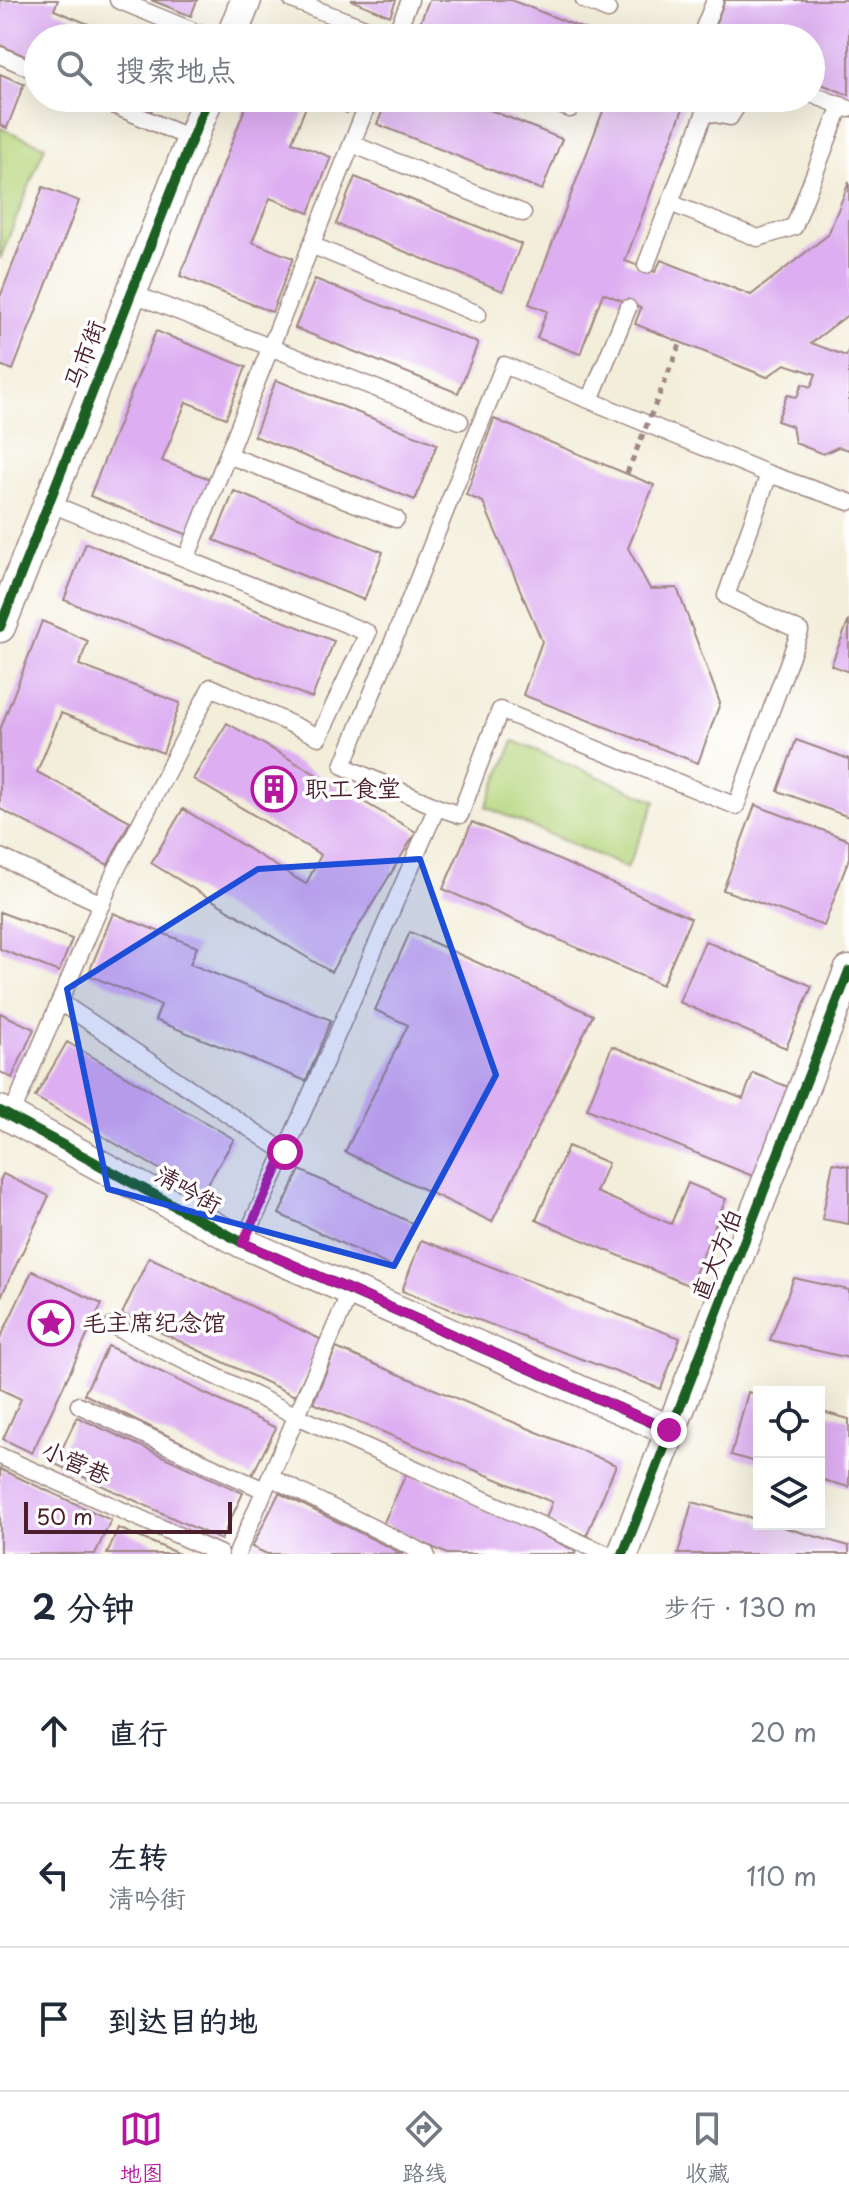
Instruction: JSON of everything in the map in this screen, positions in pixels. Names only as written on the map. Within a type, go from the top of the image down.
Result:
[{"type":"street","points":[[237,24],[246,0]]},
{"type":"street","name":"马市街","points":[[0,627],[203,112]]},
{"type":"street","name":"直大方伯","points":[[623,1554],[849,971]]},
{"type":"street","name":"清吟街","points":[[6,1114],[243,1243],[669,1430]]},
{"type":"lane","points":[[118,0],[176,24]]},
{"type":"lane","points":[[292,0],[355,24]]},
{"type":"lane","points":[[399,24],[410,0]]},
{"type":"lane","points":[[584,0],[608,10]]},
{"type":"lane","points":[[706,24],[715,0]]},
{"type":"lane","points":[[0,55],[24,66]]},
{"type":"lane","points":[[670,203],[758,238],[794,227],[845,107],[825,99]]},
{"type":"lane","points":[[129,112],[192,139]]},
{"type":"lane","points":[[186,559],[365,112]]},
{"type":"lane","points":[[646,265],[705,112],[730,117],[733,112]]},
{"type":"lane","points":[[352,144],[523,213]]},
{"type":"lane","points":[[311,245],[478,314]]},
{"type":"lane","points":[[131,293],[460,421]]},
{"type":"lane","points":[[590,400],[628,308]]},
{"type":"lane","points":[[769,474],[726,596],[800,631],[736,806],[500,710],[460,815],[343,766],[504,365],[769,474],[849,502]]},
{"type":"lane","points":[[228,455],[396,519]]},
{"type":"lane","points":[[6,1114],[60,1002],[114,874],[211,687],[319,737],[368,633],[49,503]]},
{"type":"lane","points":[[243,1243],[437,807]]},
{"type":"lane","points":[[0,857],[102,904]]},
{"type":"lane","points":[[60,1002],[285,1152]]},
{"type":"lane","points":[[237,1554],[351,1290]]},
{"type":"lane","points":[[113,1326],[297,1416],[606,1554]]},
{"type":"lane","points":[[79,1405],[426,1554]]},
{"type":"lane","name":"小营巷","points":[[0,1456],[220,1554]]},
{"type":"path","points":[[627,473],[681,342]]},
{"type":"highlighted area","points":[[420,859],[496,1075],[394,1266],[108,1189],[67,989],[258,869]]},
{"type":"green space","points":[[0,128],[45,146],[0,259]]},
{"type":"green space","points":[[514,741],[656,801],[627,868],[486,807]]},
{"type":"building","points":[[0,0],[58,0],[54,10],[88,24],[24,24],[24,56],[0,45]]},
{"type":"building","points":[[151,0],[197,0],[191,16]]},
{"type":"building","points":[[351,0],[396,0],[390,16]]},
{"type":"building","points":[[429,0],[511,0],[572,24],[423,24],[420,23]]},
{"type":"building","points":[[725,0],[849,0],[849,95],[825,86],[825,24],[716,24]]},
{"type":"building","points":[[0,74],[24,84],[7,128],[0,125]]},
{"type":"building","points":[[244,112],[304,112],[292,142],[331,157],[309,213],[270,198],[252,242],[293,258],[272,312],[180,276]]},
{"type":"building","points":[[382,112],[495,112],[562,139],[542,190],[377,124]]},
{"type":"building","points":[[603,112],[682,112],[625,261],[655,272],[661,260],[751,295],[828,235],[849,182],[849,314],[811,343],[846,356],[849,348],[849,450],[838,447],[823,454],[795,443],[792,426],[777,421],[787,395],[797,397],[802,384],[811,387],[816,374],[785,364],[767,377],[635,324],[641,308],[603,293],[580,354],[537,338],[547,311],[529,304]]},
{"type":"building","points":[[355,177],[521,244],[503,291],[336,224]]},
{"type":"building","points":[[43,187],[79,201],[13,370],[0,365],[0,297]]},
{"type":"building","points":[[315,279],[478,343],[458,393],[295,328]]},
{"type":"building","points":[[156,331],[246,367],[226,418],[186,402],[162,461],[210,479],[188,535],[90,496]]},
{"type":"building","points":[[276,380],[437,444],[415,500],[254,436]]},
{"type":"building","points":[[494,419],[654,485],[628,548],[650,589],[677,588],[720,703],[698,763],[523,695],[542,641],[483,502],[466,495]]},
{"type":"building","points":[[234,491],[383,552],[364,600],[214,540]]},
{"type":"building","points":[[86,543],[334,641],[312,698],[64,600]]},
{"type":"building","points":[[849,620],[849,672],[831,665]]},
{"type":"building","points":[[42,621],[88,641],[79,665],[180,703],[163,753],[61,713],[37,772],[130,821],[108,865],[0,809],[0,730]]},
{"type":"building","points":[[227,723],[416,832],[331,972],[151,863],[183,809],[306,884],[321,855],[193,779]]},
{"type":"building","points":[[796,740],[849,759],[849,817],[778,791]]},
{"type":"building","points":[[755,805],[849,840],[849,858],[824,926],[723,890]]},
{"type":"building","points":[[472,822],[691,918],[662,985],[443,889]]},
{"type":"building","points":[[0,912],[72,939],[59,972],[0,949]]},
{"type":"building","points":[[113,913],[197,947],[190,964],[331,1020],[306,1081],[155,1020],[161,1005],[88,975]]},
{"type":"building","points":[[410,932],[593,1015],[492,1222],[345,1152],[408,1025],[375,1010]]},
{"type":"building","points":[[705,941],[812,986],[786,1048],[679,1002]]},
{"type":"building","points":[[0,1013],[34,1029],[12,1078],[0,1072]]},
{"type":"building","points":[[67,1042],[234,1139],[202,1194],[35,1097]]},
{"type":"building","points":[[612,1046],[743,1099],[753,1073],[791,1088],[755,1177],[587,1109]]},
{"type":"building","points":[[568,1146],[608,1163],[596,1192],[671,1224],[688,1183],[726,1199],[690,1286],[536,1220]]},
{"type":"building","points":[[833,1163],[849,1166],[849,1224],[822,1219]]},
{"type":"building","points":[[300,1170],[414,1224],[394,1268],[279,1214]]},
{"type":"building","points":[[3,1174],[49,1196],[0,1299],[0,1181]]},
{"type":"building","points":[[421,1240],[680,1338],[661,1389],[402,1291]]},
{"type":"building","points":[[149,1257],[322,1340],[295,1396],[122,1314]]},
{"type":"building","points":[[32,1271],[102,1304],[32,1453],[3,1439],[21,1399],[0,1389],[0,1339]]},
{"type":"building","points":[[794,1278],[849,1290],[849,1358],[770,1340]]},
{"type":"building","points":[[108,1346],[276,1428],[251,1477],[84,1394]]},
{"type":"building","points":[[336,1348],[616,1465],[585,1539],[545,1521],[552,1502],[313,1403]]},
{"type":"building","points":[[748,1392],[753,1393],[753,1461],[731,1455]]},
{"type":"building","points":[[825,1413],[849,1419],[849,1487],[825,1481]]},
{"type":"building","points":[[77,1417],[243,1493],[221,1540],[55,1464]]},
{"type":"building","points":[[0,1469],[111,1520],[95,1554],[0,1554]]},
{"type":"building","points":[[407,1472],[576,1551],[575,1554],[447,1554],[383,1524]]},
{"type":"building","points":[[279,1493],[403,1554],[267,1554],[252,1547]]},
{"type":"building","points":[[692,1502],[753,1518],[753,1530],[793,1530],[849,1546],[849,1554],[678,1554]]},
{"type":"building","points":[[118,1528],[179,1554],[107,1554]]},
{"type":"cycle path","points":[[0,627],[202,112]]},
{"type":"cycle path","points":[[623,1554],[849,971]]},
{"type":"cycle path","points":[[0,1111],[243,1243],[669,1430]]},
{"type":"place","name":"职工食堂","points":[[274,789]]},
{"type":"place","name":"毛主席纪念馆","points":[[51,1323]]},
{"type":"route","points":[[285,1152],[243,1243],[669,1430]]}]
